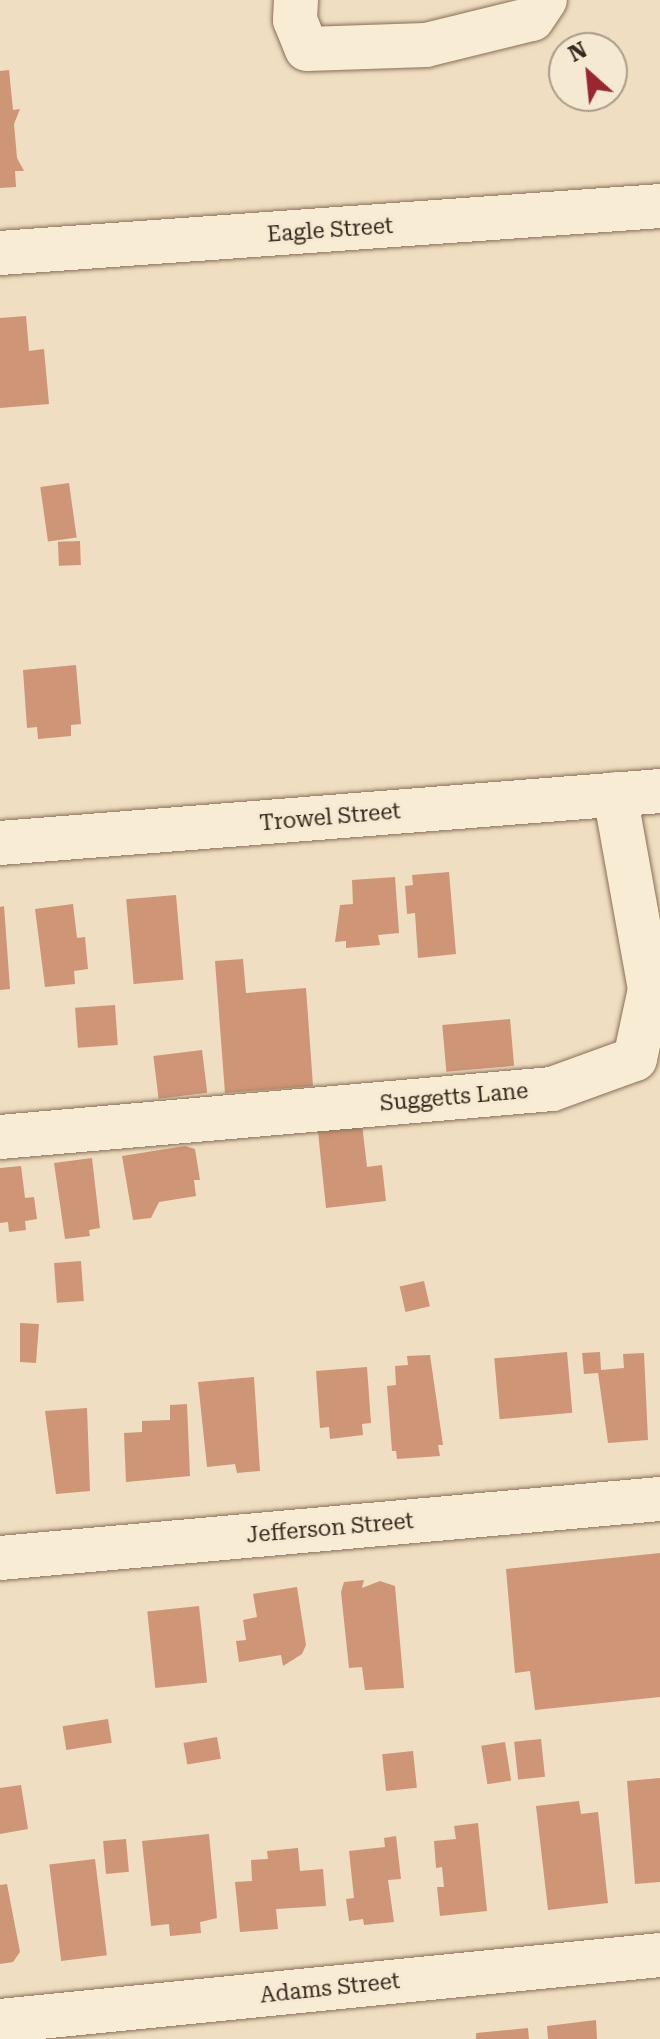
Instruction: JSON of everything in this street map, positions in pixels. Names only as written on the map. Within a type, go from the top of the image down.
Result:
[{"type":"street","points":[[296,0],[295,20],[307,49],[426,45],[535,6]]},
{"type":"street","name":"Eagle Street","points":[[0,253],[660,206]]},
{"type":"street","name":"Trowel Street","points":[[0,843],[660,791]]},
{"type":"street","name":"Suggetts Lane","points":[[0,1137],[552,1089],[635,1059],[650,989],[615,794]]},
{"type":"street","name":"Jefferson Street","points":[[0,1558],[660,1499]]},
{"type":"street","name":"Adams Street","points":[[0,2021],[660,1955]]},
{"type":"building","points":[[9,70],[13,110],[20,109],[14,124],[17,158],[24,171],[15,171],[16,187],[0,188],[0,71]]},
{"type":"building","points":[[26,316],[29,351],[44,349],[49,404],[0,408],[0,318]]},
{"type":"building","points":[[69,483],[77,537],[48,542],[40,487]]},
{"type":"building","points":[[80,541],[81,565],[59,566],[58,542]]},
{"type":"building","points":[[76,665],[81,724],[71,725],[71,736],[38,739],[37,727],[27,728],[23,670]]},
{"type":"building","points":[[449,872],[456,954],[418,958],[415,913],[407,914],[405,886],[413,885],[412,875]]},
{"type":"building","points":[[395,877],[399,933],[378,935],[380,945],[346,948],[346,941],[335,942],[340,905],[353,904],[352,880]]},
{"type":"building","points":[[176,895],[183,980],[134,984],[126,899]]},
{"type":"building","points":[[73,904],[77,938],[85,937],[88,969],[74,971],[75,984],[45,987],[35,909]]},
{"type":"building","points":[[4,906],[10,989],[0,990],[0,907]]},
{"type":"building","points":[[243,959],[246,993],[306,988],[313,1086],[225,1093],[215,961]]},
{"type":"building","points":[[115,1005],[118,1045],[78,1048],[75,1008]]},
{"type":"building","points":[[510,1019],[514,1066],[446,1072],[442,1025]]},
{"type":"building","points":[[202,1050],[207,1093],[159,1099],[153,1056]]},
{"type":"building","points":[[362,1124],[367,1167],[382,1165],[386,1201],[326,1208],[318,1132]]},
{"type":"building","points":[[185,1146],[195,1149],[200,1180],[194,1180],[196,1196],[159,1202],[151,1218],[133,1220],[122,1156]]},
{"type":"building","points":[[92,1158],[100,1228],[89,1230],[90,1236],[65,1239],[54,1163]]},
{"type":"building","points":[[21,1166],[25,1198],[34,1197],[37,1219],[25,1221],[26,1230],[9,1232],[8,1222],[0,1223],[0,1168]]},
{"type":"building","points":[[81,1261],[84,1301],[57,1303],[54,1263]]},
{"type":"building","points":[[424,1281],[430,1306],[405,1312],[400,1287]]},
{"type":"building","points":[[20,1323],[39,1324],[36,1363],[20,1362]]},
{"type":"building","points":[[567,1352],[572,1413],[500,1419],[494,1358]]},
{"type":"building","points":[[600,1352],[601,1370],[624,1368],[623,1354],[644,1353],[648,1440],[608,1443],[598,1373],[584,1374],[582,1353]]},
{"type":"building","points":[[430,1355],[443,1445],[438,1445],[440,1456],[397,1459],[396,1451],[392,1451],[387,1386],[396,1385],[395,1366],[408,1365],[407,1356]]},
{"type":"building","points":[[367,1367],[371,1423],[362,1424],[363,1435],[330,1439],[329,1427],[320,1428],[316,1371]]},
{"type":"building","points":[[254,1377],[260,1471],[237,1473],[235,1464],[207,1467],[198,1382]]},
{"type":"building","points":[[187,1404],[190,1476],[126,1482],[124,1433],[142,1432],[142,1421],[170,1420],[170,1405]]},
{"type":"building","points":[[87,1408],[90,1491],[56,1494],[45,1411]]},
{"type":"building","points":[[660,1553],[660,1697],[535,1710],[530,1671],[515,1673],[506,1569]]},
{"type":"building","points":[[364,1580],[362,1588],[380,1581],[395,1586],[404,1688],[365,1690],[362,1667],[349,1668],[341,1592],[344,1582]]},
{"type":"building","points":[[297,1587],[306,1645],[302,1654],[283,1666],[281,1655],[239,1662],[236,1641],[246,1640],[243,1620],[257,1617],[253,1594]]},
{"type":"building","points":[[199,1606],[207,1683],[155,1688],[147,1611]]},
{"type":"building","points":[[108,1719],[112,1743],[66,1750],[63,1726]]},
{"type":"building","points":[[217,1737],[221,1759],[187,1765],[184,1743]]},
{"type":"building","points":[[541,1739],[545,1777],[518,1780],[514,1742]]},
{"type":"building","points":[[505,1742],[511,1781],[487,1784],[481,1746]]},
{"type":"building","points":[[413,1751],[417,1788],[386,1791],[382,1754]]},
{"type":"building","points":[[660,1778],[660,1882],[635,1884],[627,1781]]},
{"type":"building","points":[[21,1785],[28,1829],[0,1834],[0,1788]]},
{"type":"building","points":[[579,1801],[581,1814],[598,1812],[608,1903],[548,1910],[536,1806]]},
{"type":"building","points":[[478,1823],[487,1911],[440,1916],[437,1887],[444,1887],[442,1867],[436,1868],[434,1841],[456,1839],[454,1826]]},
{"type":"building","points":[[209,1834],[217,1918],[200,1922],[201,1933],[170,1936],[169,1924],[151,1926],[142,1841]]},
{"type":"building","points":[[396,1836],[401,1879],[388,1880],[394,1922],[364,1925],[363,1919],[349,1921],[346,1899],[354,1898],[349,1851],[385,1847],[384,1838]]},
{"type":"building","points":[[126,1839],[129,1872],[106,1874],[103,1841]]},
{"type":"building","points":[[298,1848],[300,1871],[323,1869],[326,1906],[276,1909],[278,1929],[240,1932],[235,1882],[252,1881],[251,1860],[268,1859],[267,1851]]},
{"type":"building","points":[[95,1859],[107,1955],[61,1961],[49,1865]]},
{"type":"building","points":[[7,1884],[20,1952],[13,1962],[0,1964],[0,1885]]},
{"type":"building","points":[[596,2020],[597,2039],[548,2039],[547,2026]]},
{"type":"building","points":[[528,2028],[529,2039],[476,2039],[476,2033]]}]
